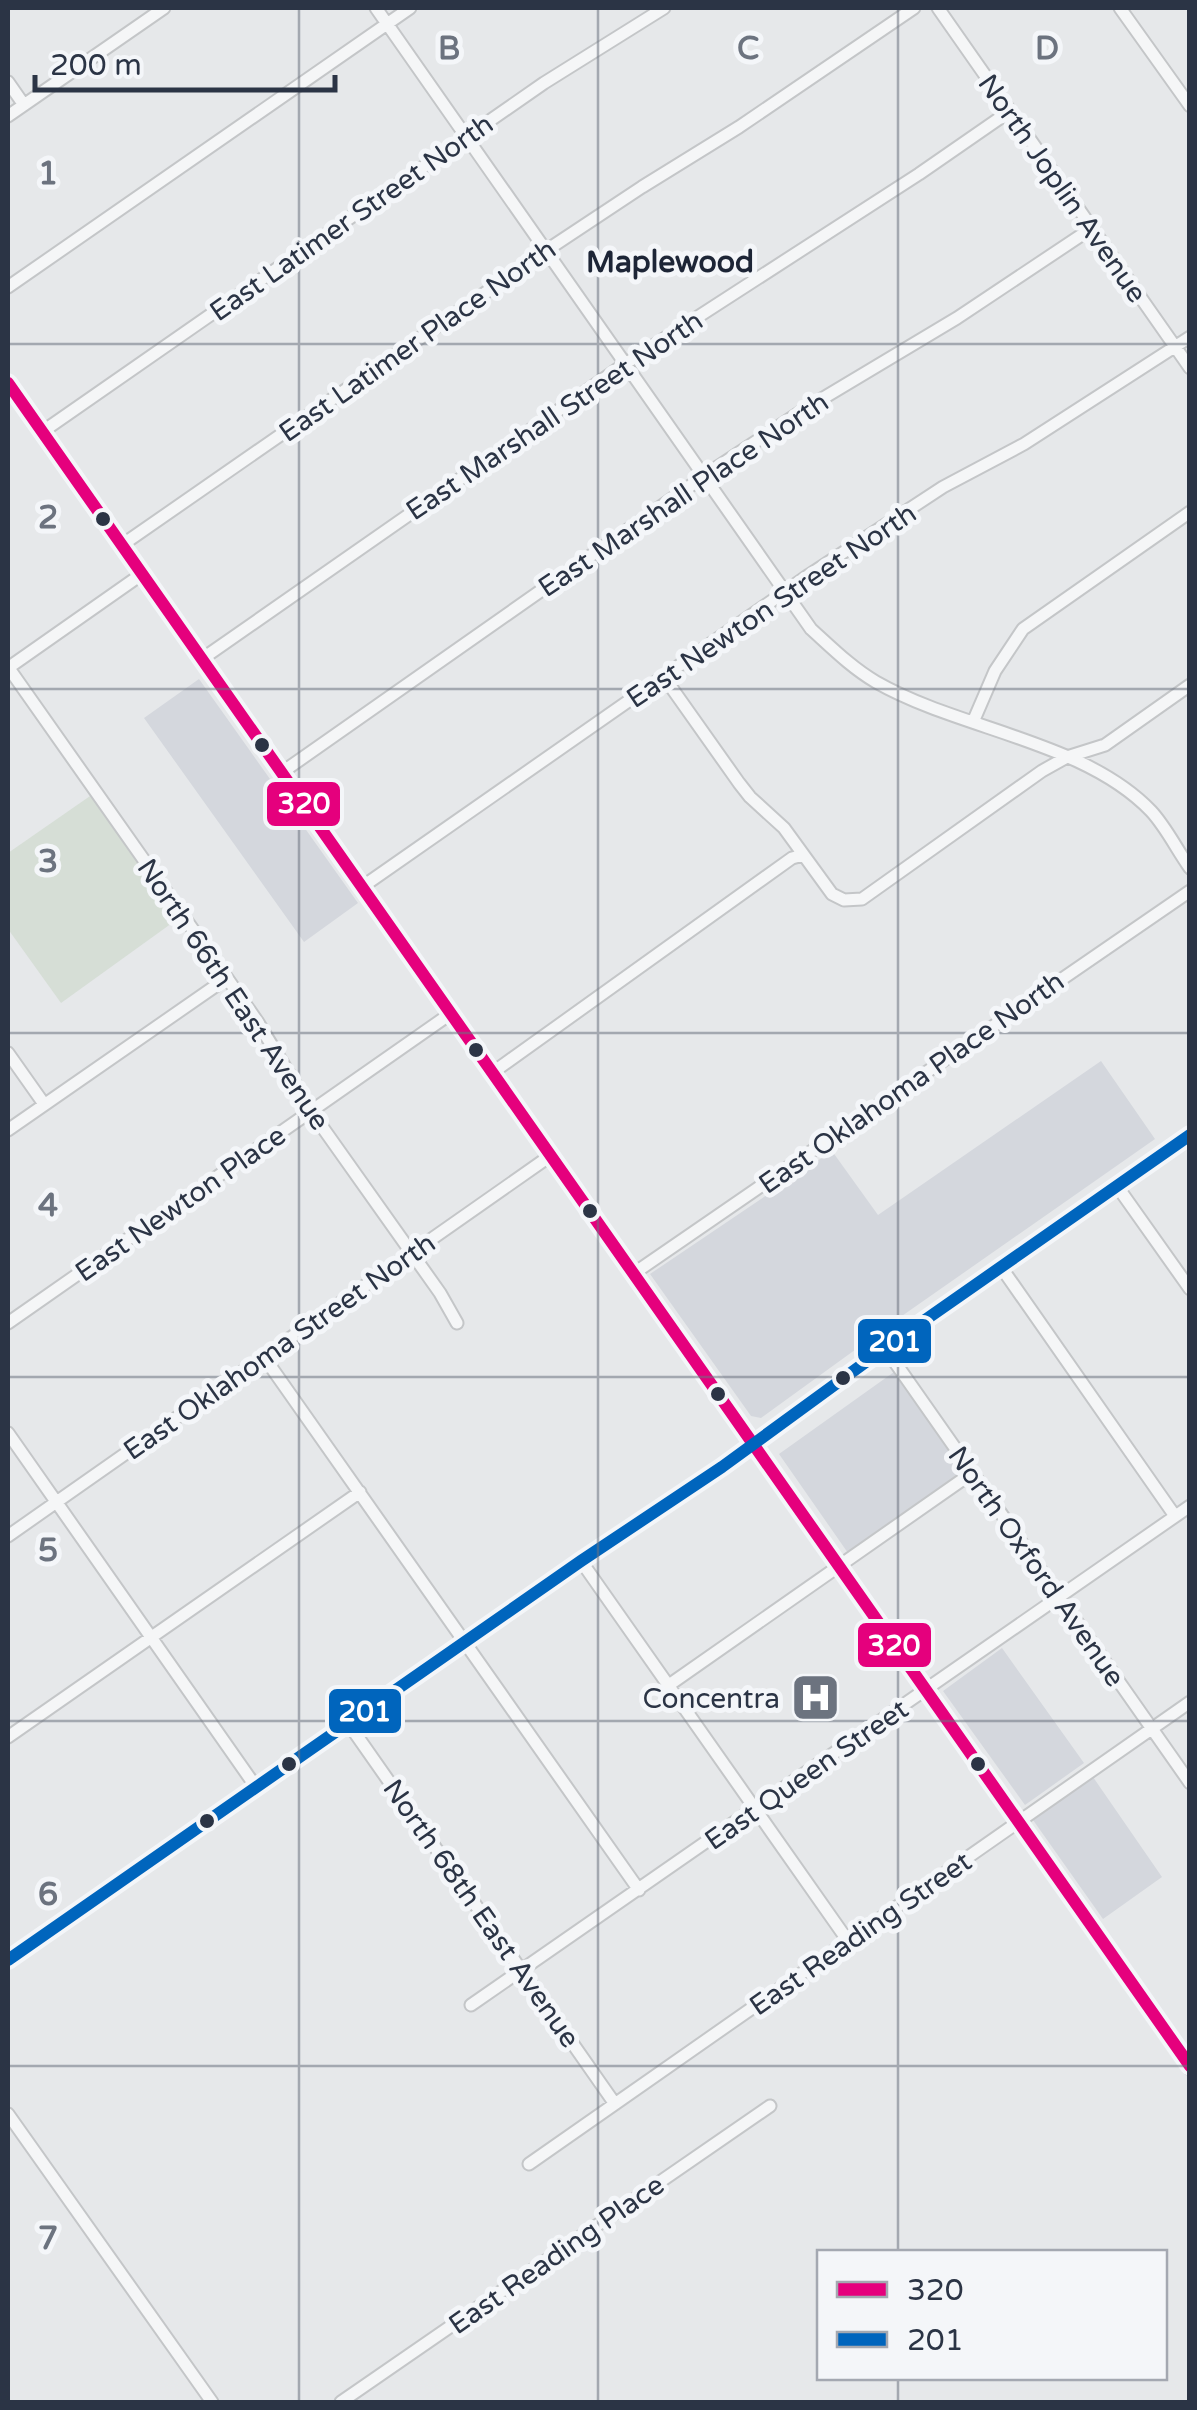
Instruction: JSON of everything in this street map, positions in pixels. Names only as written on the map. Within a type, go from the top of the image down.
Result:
[{"type":"main road","points":[[8,382],[1190,2067]]},
{"type":"main road","points":[[752,1445],[1190,1135]]},
{"type":"street","points":[[8,116],[164,8]]},
{"type":"street","points":[[376,8],[811,630],[850,664],[908,698],[1067,757],[1117,783],[1152,812],[1190,868]]},
{"type":"street","points":[[8,288],[410,8]]},
{"type":"street","name":"East Latimer Street North","points":[[42,432],[544,83],[664,8]]},
{"type":"street","name":"East Latimer Place North","points":[[122,545],[547,250],[914,8]]},
{"type":"street","name":"North Joplin Avenue","points":[[938,8],[1190,368]]},
{"type":"street","points":[[1120,8],[1190,106]]},
{"type":"street","points":[[8,82],[24,105]]},
{"type":"street","name":"East Marshall Street North","points":[[202,659],[625,364],[1010,111]]},
{"type":"street","name":"East Marshall Place North","points":[[281,773],[704,476],[805,409],[957,318],[1092,228]]},
{"type":"street","name":"East Newton Street North","points":[[362,887],[784,592],[943,487],[1024,444],[1190,337]]},
{"type":"street","points":[[972,722],[996,671],[1023,628],[1190,512]]},
{"type":"street","points":[[8,667],[142,574]]},
{"type":"street","name":"North 66th East Avenue","points":[[8,667],[258,1022],[279,1060],[440,1293],[456,1323]]},
{"type":"street","points":[[664,677],[750,798],[784,828],[832,894],[844,900],[862,899],[1042,771],[1067,757],[1105,746],[1190,685]]},
{"type":"street","points":[[492,1073],[792,858],[803,854]]},
{"type":"street","name":"East Oklahoma Place North","points":[[633,1274],[1190,891]]},
{"type":"street","points":[[8,1130],[227,978]]},
{"type":"street","name":"East Newton Place","points":[[8,1323],[450,1014]]},
{"type":"street","points":[[8,1053],[44,1104]]},
{"type":"street","name":"East Oklahoma Street North","points":[[8,1536],[550,1156]]},
{"type":"street","points":[[1117,1186],[1190,1289]]},
{"type":"street","points":[[1001,1267],[1175,1516]]},
{"type":"street","name":"North Oxford Avenue","points":[[885,1348],[1190,1782]]},
{"type":"street","points":[[264,1356],[639,1890]]},
{"type":"street","points":[[8,1433],[256,1787]]},
{"type":"street","points":[[8,1960],[752,1445]]},
{"type":"street","points":[[669,1685],[972,1473]]},
{"type":"street","points":[[8,1736],[360,1492]]},
{"type":"street","name":"East Queen Street","points":[[471,2005],[1190,1506]]},
{"type":"street","points":[[581,1560],[848,1941]]},
{"type":"street","name":"East Reading Street","points":[[529,2164],[1190,1702]]},
{"type":"street","name":"North 68th East Avenue","points":[[348,1723],[615,2104]]},
{"type":"street","name":"East Reading Place","points":[[341,2402],[770,2106]]},
{"type":"street","points":[[8,2114],[212,2402]]},
{"type":"shaded area","points":[[199,679],[358,903],[304,942],[144,718]]},
{"type":"shaded area","points":[[93,794],[179,918],[61,1003],[8,929],[8,853]]},
{"type":"shaded area","points":[[1101,1061],[1155,1139],[761,1418],[751,1416],[650,1274],[832,1151],[878,1215]]},
{"type":"shaded area","points":[[894,1372],[959,1465],[959,1474],[848,1553],[779,1454]]},
{"type":"shaded area","points":[[1002,1648],[1084,1763],[1025,1805],[943,1691]]},
{"type":"shaded area","points":[[1093,1777],[1162,1877],[1103,1919],[1033,1820]]},
{"type":"transit line","name":"320","points":[[8,383],[1190,2066]]},
{"type":"transit line","name":"201","points":[[8,1960],[722,1467],[1190,1135]]},
{"type":"place","name":"Concentra","points":[[815,1698]]},
{"type":"district","name":"Maplewood","points":[[670,262]]}]
